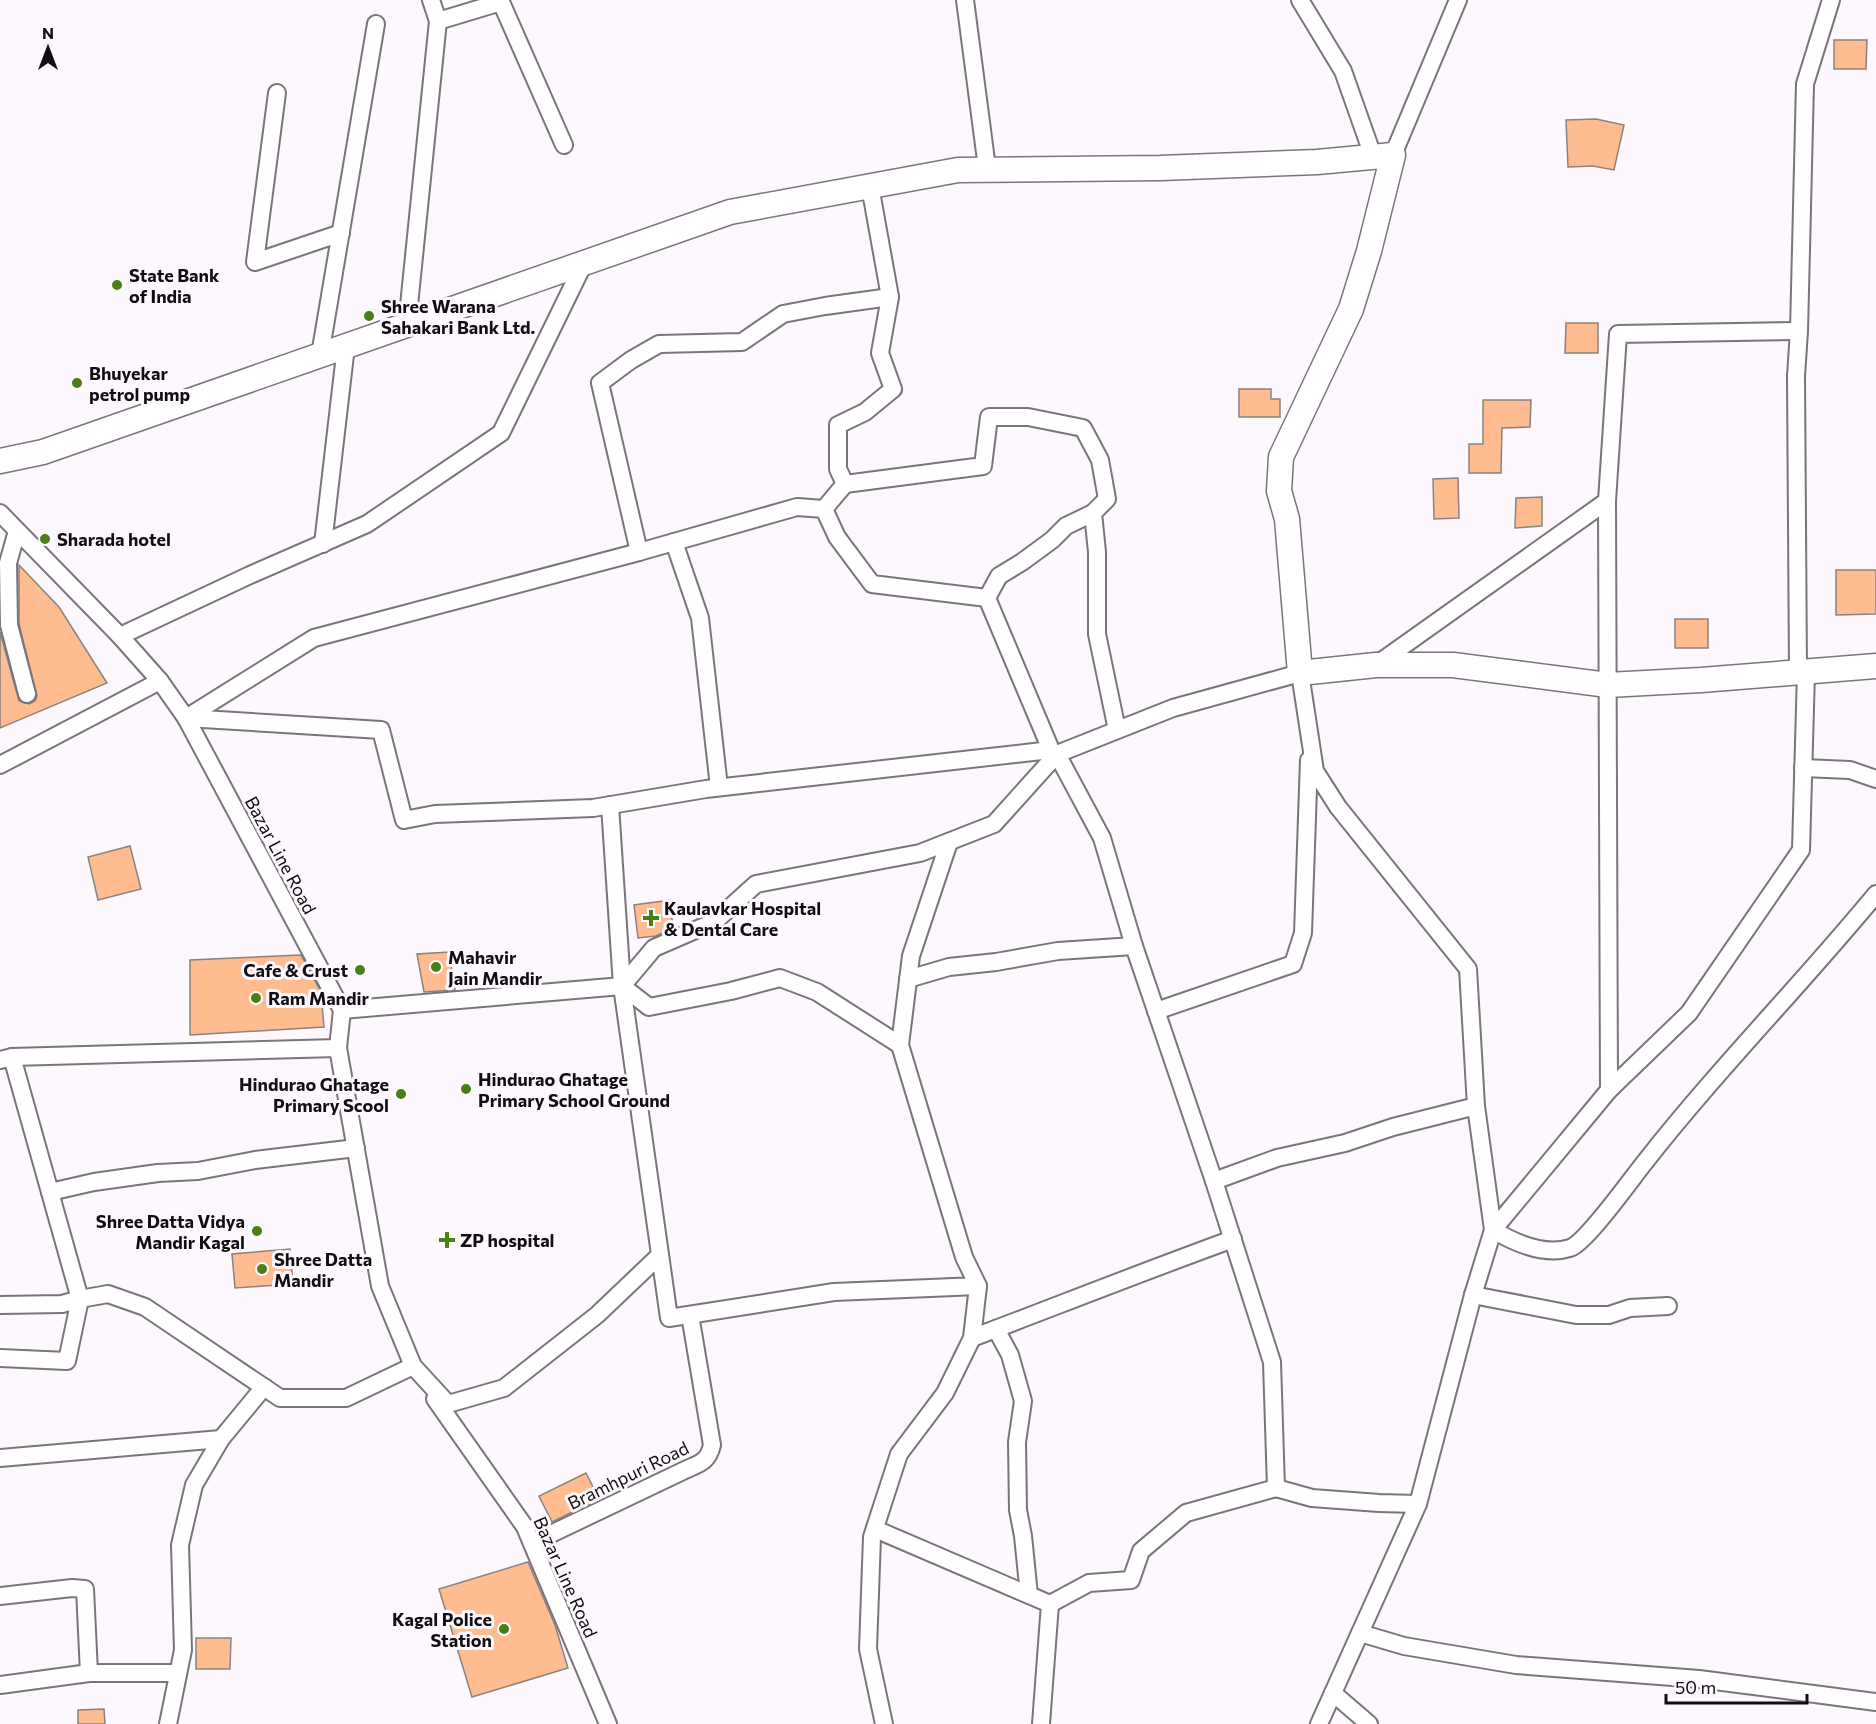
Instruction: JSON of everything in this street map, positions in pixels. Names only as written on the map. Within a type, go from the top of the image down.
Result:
[{"type":"main road","points":[[0,461],[44,452],[730,212],[958,170],[1160,168],[1317,162],[1383,156],[1369,251],[1351,309],[1281,457],[1279,491],[1287,519],[1300,673],[1376,664],[1453,665],[1608,685],[1876,666]]},
{"type":"street","points":[[407,325],[438,21],[431,0]]},
{"type":"street","points":[[964,0],[987,168]]},
{"type":"street","points":[[1300,0],[1343,70],[1383,156]]},
{"type":"street","points":[[1383,156],[1458,0]]},
{"type":"street","points":[[1319,1724],[1418,1504],[1473,1295],[1493,1230],[1609,1090],[1689,1013],[1801,850],[1802,672],[1796,376],[1805,84],[1831,0]]},
{"type":"street","points":[[438,21],[501,2],[564,145]]},
{"type":"street","points":[[320,355],[376,24]]},
{"type":"street","points":[[277,93],[255,262],[341,233]]},
{"type":"street","points":[[845,484],[838,469],[838,425],[865,412],[893,388],[880,353],[890,297],[870,186]]},
{"type":"street","points":[[120,636],[250,575],[367,524],[501,433],[584,263]]},
{"type":"street","points":[[639,552],[600,383],[631,360],[659,344],[742,342],[783,314],[890,297]]},
{"type":"street","points":[[1609,1090],[1607,501],[1618,334],[1799,331]]},
{"type":"street","points":[[323,544],[346,346]]},
{"type":"street","points":[[824,509],[845,484],[983,466],[989,417],[1028,417],[1083,428],[1100,460],[1107,499],[1093,513],[1066,526],[1023,562],[999,576],[987,598]]},
{"type":"street","points":[[1376,664],[1607,501]]},
{"type":"street","points":[[186,718],[314,638],[639,552],[797,507],[824,509]]},
{"type":"street","points":[[824,509],[837,537],[872,584],[987,598]]},
{"type":"street","name":"Bazar Line Road","points":[[0,513],[120,636],[160,681],[186,718],[342,1010]]},
{"type":"street","points":[[1093,513],[1097,552],[1097,634],[1117,730]]},
{"type":"street","points":[[17,531],[8,562],[9,625],[27,694]]},
{"type":"street","points":[[674,542],[700,618],[719,787]]},
{"type":"street","points":[[186,718],[381,730],[404,820],[435,814],[593,808],[719,787],[1051,750],[987,598]]},
{"type":"street","points":[[622,986],[654,948],[714,922],[756,884],[920,853],[950,842],[994,824],[1057,754],[1173,708],[1300,673],[1315,771],[1338,807],[1468,969],[1476,1106],[1493,1230]]},
{"type":"street","points":[[0,765],[160,681]]},
{"type":"street","points":[[1156,1011],[1293,964],[1303,933],[1310,738]]},
{"type":"street","points":[[1057,754],[1102,838],[1134,946],[1214,1181],[1272,1362],[1276,1488]]},
{"type":"street","points":[[1803,768],[1850,770],[1876,779]]},
{"type":"street","points":[[610,805],[622,986],[669,1318],[834,1292],[978,1286]]},
{"type":"street","points":[[884,1724],[868,1649],[872,1537],[899,1454],[945,1393],[972,1338],[978,1286],[964,1257],[900,1045],[911,956],[950,842]]},
{"type":"street","points":[[1493,1230],[1512,1241],[1542,1250],[1572,1248],[1595,1226],[1690,1105],[1876,894]]},
{"type":"street","points":[[908,979],[950,967],[1058,951],[1134,946]]},
{"type":"street","points":[[660,1255],[597,1316],[504,1388],[448,1404],[412,1366],[380,1286],[338,1048],[342,1010],[622,986],[649,1007],[731,991],[780,978],[817,992],[900,1045]]},
{"type":"street","points":[[0,1358],[67,1361],[80,1299],[50,1192],[6,1058],[338,1048]]},
{"type":"street","points":[[1214,1181],[1277,1158],[1345,1143],[1393,1127],[1476,1106]]},
{"type":"street","points":[[50,1192],[94,1182],[158,1173],[198,1171],[255,1160],[356,1148]]},
{"type":"street","points":[[972,1338],[1125,1278],[1233,1239]]},
{"type":"street","points":[[0,1305],[62,1304],[108,1294],[145,1307],[280,1398],[346,1398],[412,1366]]},
{"type":"street","points":[[1473,1295],[1576,1315],[1609,1315],[1630,1308],[1668,1306]]},
{"type":"street","name":"Bramhpuri Road","points":[[532,1543],[694,1466],[709,1456],[712,1445],[690,1315]]},
{"type":"street","points":[[996,1329],[1010,1355],[1023,1401],[1017,1442],[1018,1510],[1029,1595]]},
{"type":"street","name":"Bazar Line Road","points":[[412,1366],[525,1527],[608,1724]]},
{"type":"street","points":[[168,1724],[183,1650],[180,1545],[194,1485],[221,1439],[264,1388]]},
{"type":"street","points":[[0,1458],[221,1439]]},
{"type":"street","points":[[1050,1604],[1089,1583],[1131,1580],[1141,1551],[1186,1513],[1276,1488],[1312,1498],[1418,1504]]},
{"type":"street","points":[[875,1529],[1050,1604]]},
{"type":"street","points":[[0,1596],[72,1588],[84,1589],[89,1673]]},
{"type":"street","points":[[1041,1724],[1050,1604]]},
{"type":"street","points":[[1360,1633],[1404,1646],[1516,1665],[1699,1679],[1876,1702]]},
{"type":"street","points":[[0,1685],[89,1673],[178,1673]]},
{"type":"street","points":[[1333,1693],[1369,1724]]},
{"type":"path","points":[[306,1263],[374,1251]]},
{"type":"building","points":[[1834,40],[1867,40],[1866,69],[1834,69]]},
{"type":"building","points":[[1596,119],[1624,125],[1614,170],[1593,166],[1568,167],[1566,120]]},
{"type":"building","points":[[1566,323],[1598,323],[1598,353],[1565,353]]},
{"type":"building","points":[[1239,389],[1271,389],[1271,399],[1280,399],[1280,417],[1239,417]]},
{"type":"building","points":[[1483,400],[1531,400],[1530,427],[1502,428],[1501,473],[1469,473],[1469,444],[1483,444]]},
{"type":"building","points":[[1458,478],[1459,518],[1434,519],[1433,479]]},
{"type":"building","points":[[1542,497],[1542,526],[1515,528],[1516,498]]},
{"type":"building","points":[[19,565],[59,607],[107,683],[0,728],[0,632],[19,701],[29,704],[35,701],[37,696],[19,624]]},
{"type":"building","points":[[1836,570],[1876,570],[1876,614],[1836,615]]},
{"type":"building","points":[[1675,619],[1708,619],[1708,648],[1675,648]]},
{"type":"building","points":[[130,846],[141,889],[98,900],[88,857]]},
{"type":"building","points":[[670,900],[673,928],[656,936],[638,938],[634,905]]},
{"type":"building","name":"Mahavir Jain Mandir","points":[[449,952],[455,990],[424,992],[417,954]]},
{"type":"building","name":"Ram Mandir","points":[[301,955],[321,992],[324,1027],[190,1035],[190,960]]},
{"type":"building","name":"Shree Datta Mandir","points":[[290,1249],[293,1284],[235,1288],[232,1254]]},
{"type":"building","points":[[586,1473],[599,1499],[552,1522],[539,1496]]},
{"type":"building","name":"Kagal Police Station","points":[[528,1562],[555,1625],[568,1668],[472,1697],[439,1589]]},
{"type":"building","points":[[196,1638],[231,1638],[230,1669],[196,1669]]},
{"type":"building","points":[[104,1709],[105,1724],[78,1724],[78,1710]]},
{"type":"place","name":"State Bank of India","points":[[117,285]]},
{"type":"place","name":"Shree Warana Sahakari Bank Ltd.","points":[[369,316]]},
{"type":"place","name":"Bhuyekar petrol pump","points":[[77,383]]},
{"type":"place","name":"Sharada hotel","points":[[45,539]]},
{"type":"place","name":"Kaulavkar Hospital & Dental Care","points":[[651,918]]},
{"type":"place","name":"Mahavir Jain Mandir","points":[[436,967]]},
{"type":"place","name":"Cafe & Crust","points":[[360,970]]},
{"type":"place","name":"Ram Mandir","points":[[256,998]]},
{"type":"place","name":"Hindurao Ghatage Primary School Ground","points":[[466,1089]]},
{"type":"place","name":"Hindurao Ghatage Primary Scool","points":[[401,1094]]},
{"type":"place","name":"Shree Datta Vidya Mandir Kagal","points":[[257,1231]]},
{"type":"place","name":"ZP hospital","points":[[447,1240]]},
{"type":"place","name":"Shree Datta Mandir","points":[[262,1269]]},
{"type":"place","name":"Kagal Police Station","points":[[504,1629]]}]
